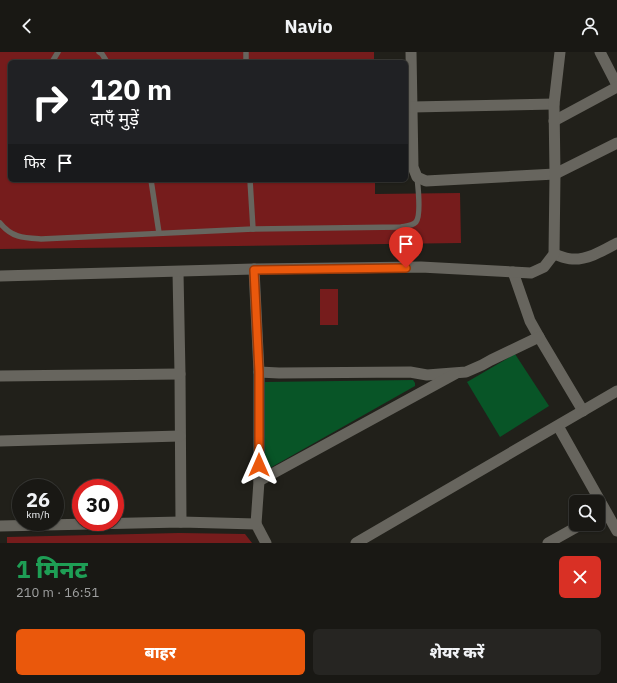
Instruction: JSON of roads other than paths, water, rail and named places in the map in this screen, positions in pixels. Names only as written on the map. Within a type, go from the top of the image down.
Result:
[{"type":"street","points":[[411,52],[413,167],[417,177],[426,181],[555,174],[617,143]]},
{"type":"street","points":[[0,276],[421,267],[531,273],[544,267],[554,254],[554,104],[560,52]]},
{"type":"street","points":[[554,121],[617,86],[600,52]]},
{"type":"street","points":[[412,107],[554,104]]},
{"type":"street","points":[[554,254],[572,259],[585,258],[617,243]]},
{"type":"street","points":[[254,270],[259,372],[259,481],[256,524],[266,543]]},
{"type":"street","points":[[178,272],[181,522]]},
{"type":"street","points":[[512,272],[530,322],[583,411]]},
{"type":"street","points":[[259,372],[410,372],[428,375],[466,372],[539,337]]},
{"type":"street","points":[[259,481],[459,372]]},
{"type":"street","points":[[0,376],[180,374]]},
{"type":"street","points":[[358,542],[617,391]]},
{"type":"street","points":[[558,426],[593,495]]},
{"type":"street","points":[[0,441],[180,436]]},
{"type":"street","points":[[605,517],[617,531]]},
{"type":"street","points":[[0,526],[181,522],[256,524]]},
{"type":"street","points":[[548,543],[569,531]]},
{"type":"lane","points":[[99,52],[106,60]]},
{"type":"lane","points":[[0,223],[6,230],[15,235],[26,238],[42,239],[253,229],[401,227],[411,225],[416,221],[419,215],[417,177]]},
{"type":"lane","points":[[151,182],[158,233]]},
{"type":"lane","points":[[250,182],[253,229]]}]
